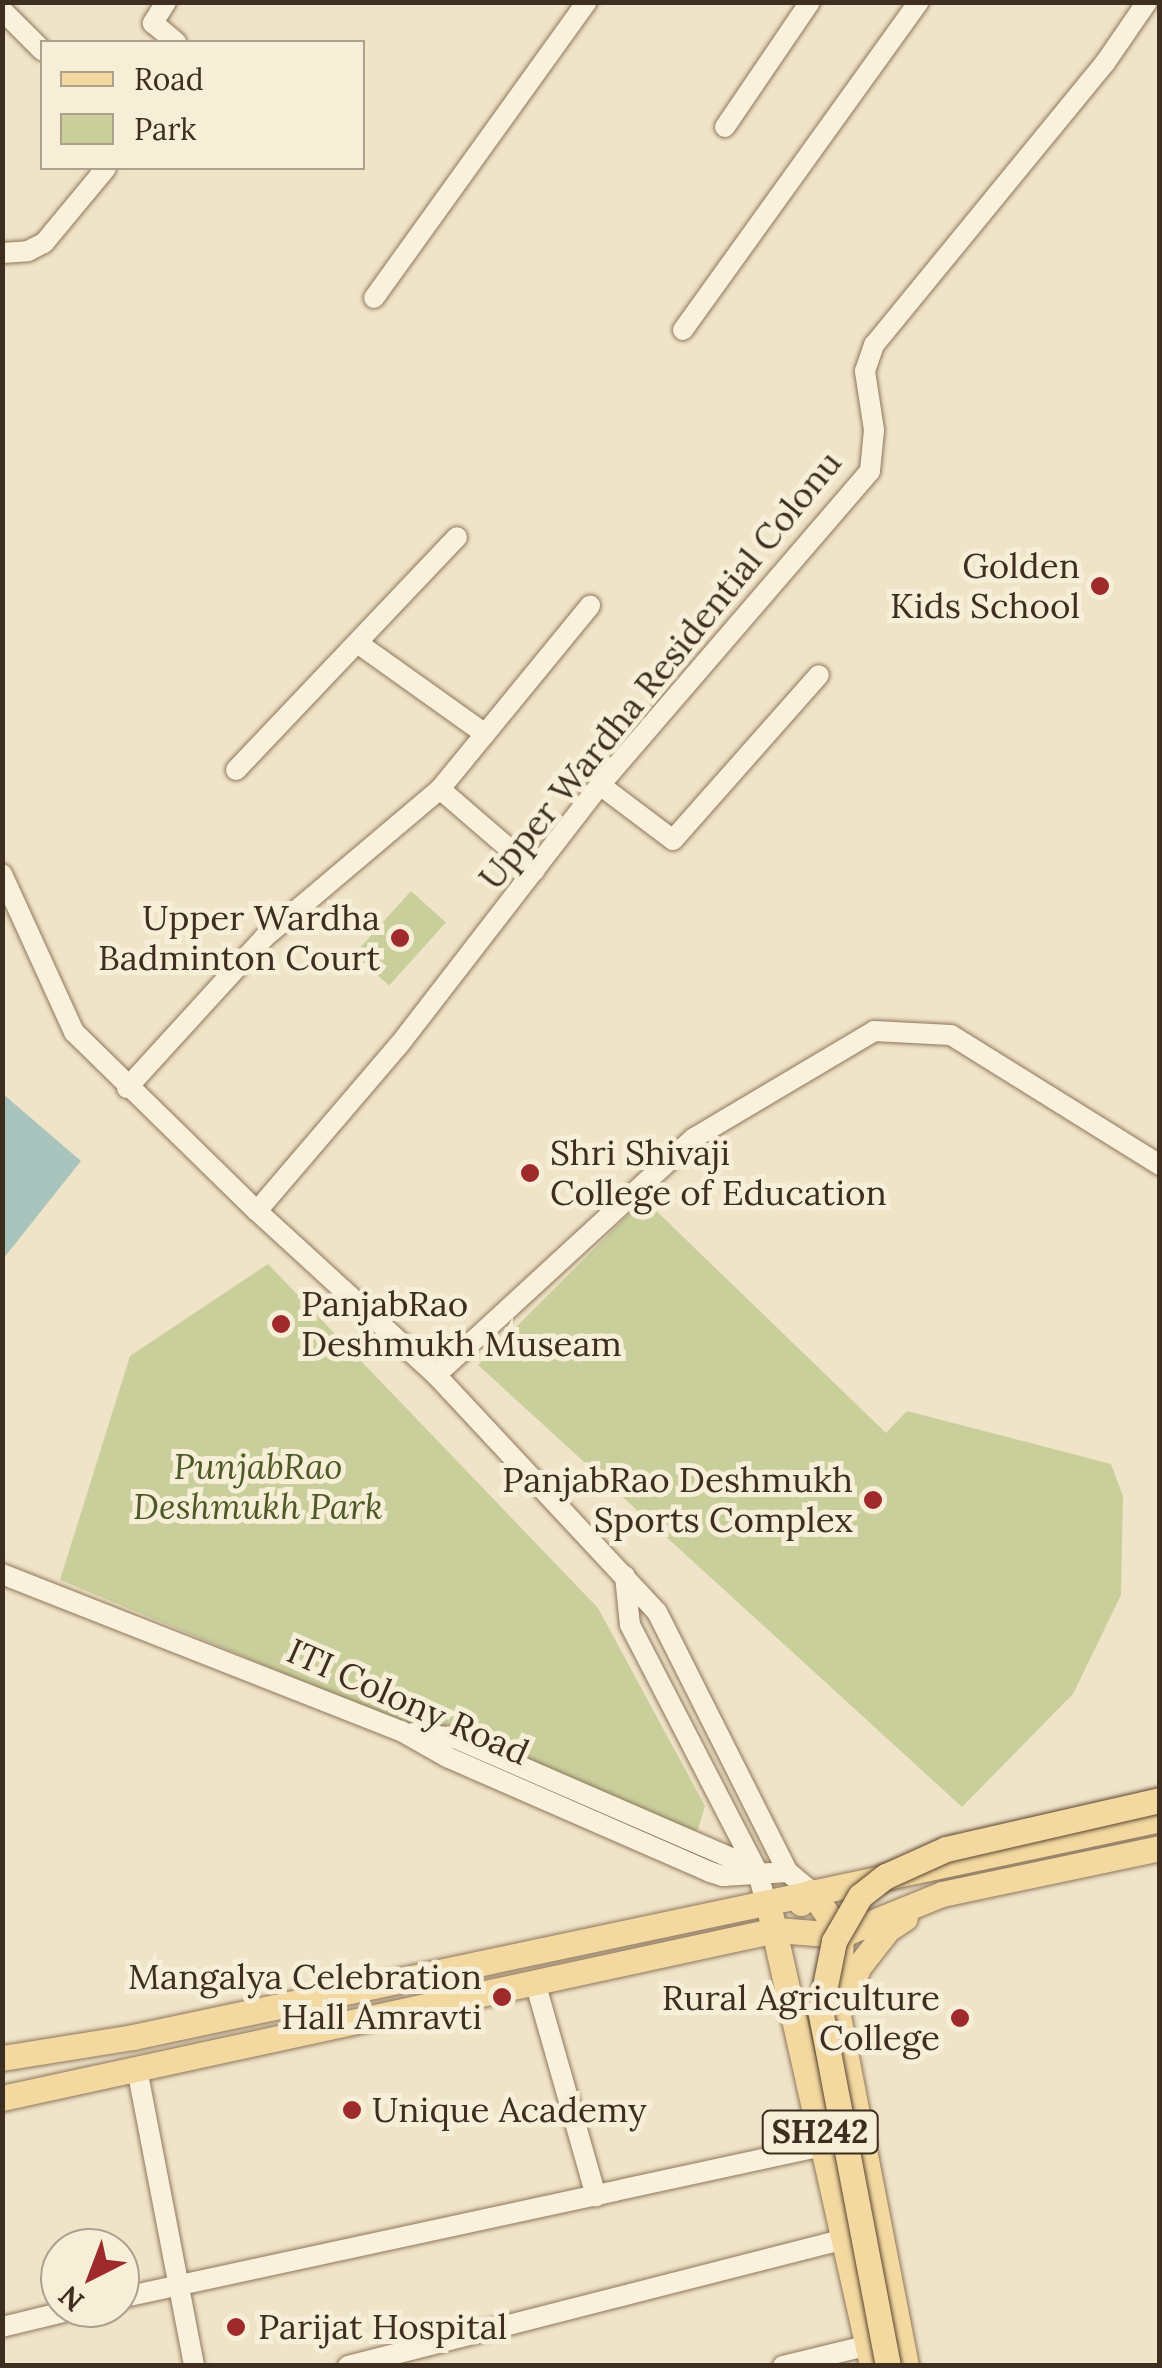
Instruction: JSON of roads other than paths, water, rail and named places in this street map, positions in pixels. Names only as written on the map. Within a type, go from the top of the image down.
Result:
[{"type":"main road","points":[[888,2366],[820,2011],[834,1941],[860,1896],[886,1876],[946,1849],[1160,1800]]},
{"type":"main road","points":[[2,2058],[133,2037],[765,1900],[803,1901],[1160,1819]]},
{"type":"main road","points":[[2,2098],[776,1930],[841,1936],[942,1894],[1160,1848]]},
{"type":"main road","points":[[838,2016],[858,1966],[888,1929],[942,1894]]},
{"type":"main road","name":"SH242","points":[[765,1900],[776,1930],[870,2355]]},
{"type":"main road","points":[[776,1930],[803,1901]]},
{"type":"main road","points":[[803,1901],[841,1936],[838,2016]]},
{"type":"main road","points":[[498,1960],[500,1988]]},
{"type":"main road","name":"SH242","points":[[838,2016],[906,2366]]},
{"type":"street","points":[[166,2],[153,22],[174,40]]},
{"type":"street","points":[[374,298],[587,2]]},
{"type":"street","points":[[725,127],[810,2]]},
{"type":"street","points":[[683,330],[919,2]]},
{"type":"street","name":"Upper Wardha Residential Colonu","points":[[257,1211],[399,1045],[600,786],[870,470],[874,430],[865,371],[874,345],[1106,63],[1147,2]]},
{"type":"street","points":[[2,10],[40,48]]},
{"type":"street","points":[[2,253],[28,251],[44,242],[104,170]]},
{"type":"street","points":[[236,770],[458,537]]},
{"type":"street","points":[[128,1088],[265,937],[440,788],[590,606]]},
{"type":"street","points":[[358,644],[485,734]]},
{"type":"street","points":[[600,786],[673,840],[819,675]]},
{"type":"street","points":[[440,788],[535,870]]},
{"type":"street","points":[[2,874],[74,1032],[257,1211],[436,1376],[656,1612],[803,1901]]},
{"type":"street","points":[[436,1376],[694,1138],[874,1031],[951,1035],[1160,1165]]},
{"type":"street","name":"ITI Colony Road","points":[[2,1574],[401,1731],[447,1757],[710,1872],[722,1876],[788,1872]]},
{"type":"street","points":[[625,1576],[630,1625],[765,1900]]},
{"type":"street","points":[[535,1982],[596,2196]]},
{"type":"street","points":[[137,2069],[194,2366]]},
{"type":"street","points":[[140,2293],[822,2146]]},
{"type":"street","points":[[348,2366],[845,2239]]},
{"type":"street","points":[[2,2326],[40,2317]]},
{"type":"street","points":[[783,2366],[870,2355]]},
{"type":"water","points":[[3,1094],[81,1161],[3,1259]]},
{"type":"place","name":"Golden Kids School","points":[[1100,586]]},
{"type":"place","name":"Upper Wardha Badminton Court","points":[[400,938]]},
{"type":"place","name":"Shri Shivaji College of Education","points":[[530,1173]]},
{"type":"place","name":"PanjabRao Deshmukh Museam","points":[[281,1324]]},
{"type":"place","name":"PanjabRao Deshmukh Sports Complex","points":[[873,1500]]},
{"type":"place","name":"Mangalya Celebration Hall Amravti","points":[[502,1997]]},
{"type":"place","name":"Rural Agriculture College","points":[[960,2018]]},
{"type":"place","name":"Unique Academy","points":[[352,2110]]},
{"type":"place","name":"Parijat Hospital","points":[[236,2327]]},
{"type":"park label","name":"PunjabRao Deshmukh Park","points":[[258,1487]]}]
